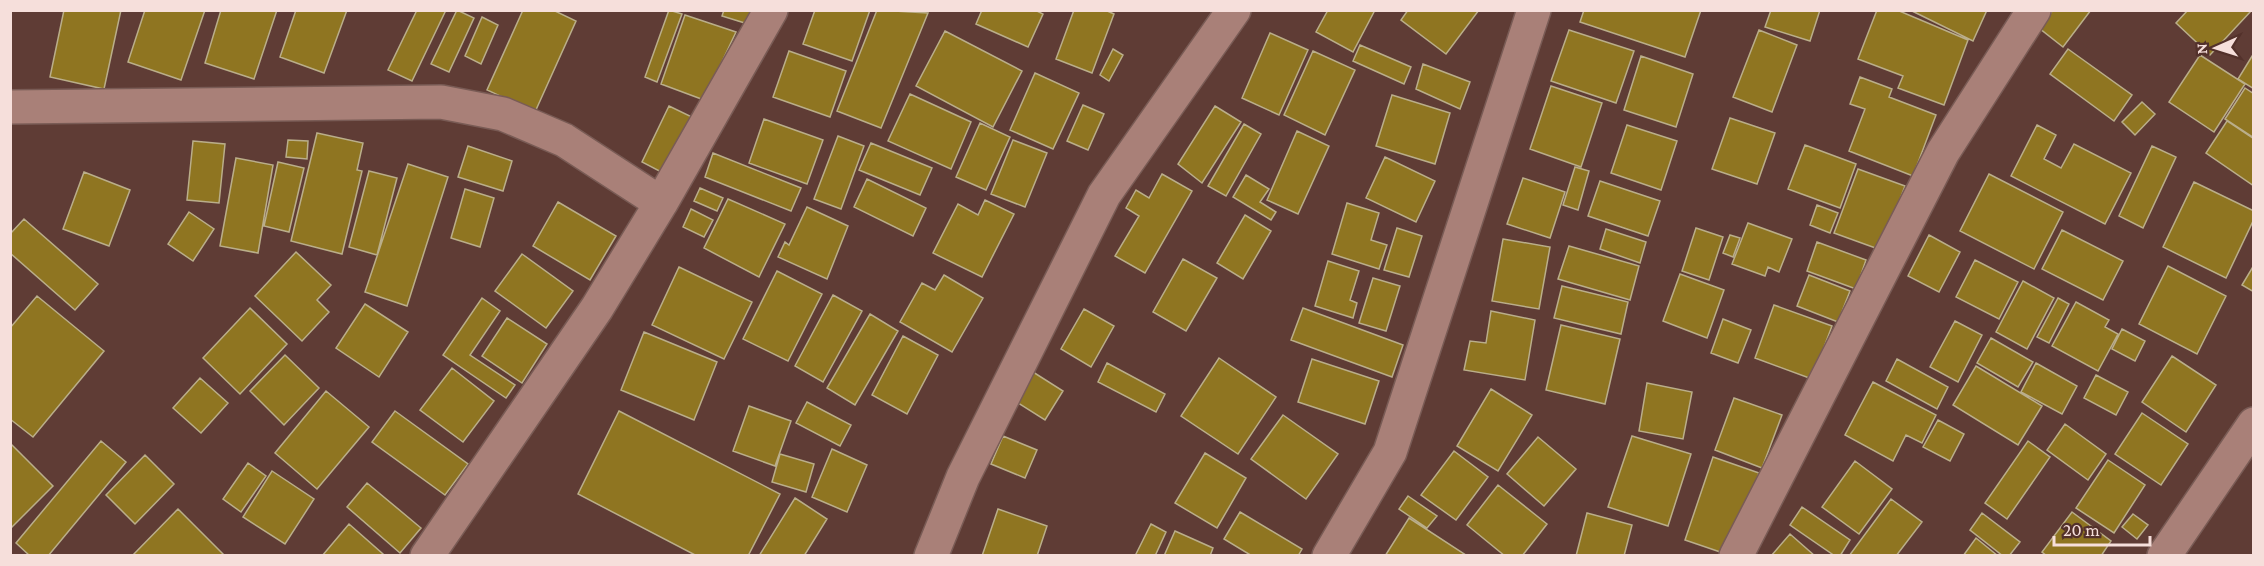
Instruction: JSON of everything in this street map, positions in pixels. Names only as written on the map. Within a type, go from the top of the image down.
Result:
[{"type":"street","points":[[428,555],[597,308],[661,203],[771,10]]},
{"type":"street","points":[[931,555],[963,477],[1104,195],[1234,10]]},
{"type":"street","points":[[1329,555],[1390,452],[1534,10]]},
{"type":"street","points":[[1736,555],[1943,152],[2034,10]]},
{"type":"street","points":[[10,107],[441,102],[503,114],[564,140],[661,203]]},
{"type":"street","points":[[2164,555],[2253,424]]},
{"type":"building","points":[[64,10],[121,10],[104,89],[50,77]]},
{"type":"building","points":[[145,10],[205,10],[181,80],[128,62]]},
{"type":"building","points":[[221,10],[277,10],[254,79],[205,63]]},
{"type":"building","points":[[296,10],[347,10],[324,73],[280,57]]},
{"type":"building","points":[[417,10],[446,10],[412,81],[388,70]]},
{"type":"building","points":[[457,10],[474,18],[449,72],[431,64]]},
{"type":"building","points":[[523,10],[553,10],[576,21],[535,112],[487,90]]},
{"type":"building","points":[[669,10],[682,14],[657,82],[645,77]]},
{"type":"building","points":[[724,10],[752,10],[748,24],[722,16]]},
{"type":"building","points":[[815,10],[870,10],[852,61],[803,44]]},
{"type":"building","points":[[877,10],[928,13],[881,128],[837,111]]},
{"type":"building","points":[[982,10],[1035,10],[1043,14],[1028,47],[976,24]]},
{"type":"building","points":[[1074,10],[1105,10],[1114,14],[1092,73],[1056,59]]},
{"type":"building","points":[[1328,10],[1375,10],[1353,52],[1316,32]]},
{"type":"building","points":[[1408,10],[1479,10],[1446,54],[1401,20]]},
{"type":"building","points":[[1584,10],[1701,10],[1685,57],[1580,22]]},
{"type":"building","points":[[1771,10],[1820,10],[1810,41],[1765,27]]},
{"type":"building","points":[[1877,10],[1897,10],[1968,40],[1944,105],[1898,88],[1903,76],[1858,59]]},
{"type":"building","points":[[1910,10],[1987,10],[1973,41]]},
{"type":"building","points":[[2053,10],[2091,10],[2063,47],[2039,28]]},
{"type":"building","points":[[2188,10],[2252,10],[2210,55],[2176,23]]},
{"type":"building","points":[[685,15],[736,32],[704,100],[661,84]]},
{"type":"building","points":[[482,17],[498,25],[481,64],[465,56]]},
{"type":"building","points":[[1569,30],[1634,51],[1616,103],[1551,81]]},
{"type":"building","points":[[1759,30],[1797,45],[1772,112],[1733,97]]},
{"type":"building","points":[[945,31],[1022,71],[993,127],[916,86]]},
{"type":"building","points":[[1270,33],[1308,50],[1279,115],[1242,98]]},
{"type":"building","points":[[1360,45],[1411,67],[1404,84],[1353,61]]},
{"type":"building","points":[[1113,49],[1123,55],[1109,81],[1100,75]]},
{"type":"building","points":[[2068,49],[2132,95],[2114,121],[2050,74]]},
{"type":"building","points":[[789,51],[846,71],[830,117],[773,97]]},
{"type":"building","points":[[1313,51],[1355,70],[1325,135],[1284,115]]},
{"type":"building","points":[[2254,53],[2254,89],[2238,79]]},
{"type":"building","points":[[2200,55],[2245,84],[2214,132],[2169,102]]},
{"type":"building","points":[[1641,56],[1693,74],[1676,127],[1624,110]]},
{"type":"building","points":[[1423,64],[1470,82],[1460,109],[1416,89]]},
{"type":"building","points":[[1035,73],[1079,93],[1053,149],[1010,130]]},
{"type":"building","points":[[1860,77],[1892,89],[1889,97],[1936,115],[1913,176],[1849,151],[1865,109],[1850,104]]},
{"type":"building","points":[[1551,86],[1602,103],[1581,167],[1530,149]]},
{"type":"building","points":[[2245,88],[2254,94],[2254,138],[2225,119]]},
{"type":"building","points":[[910,94],[971,122],[951,169],[888,141]]},
{"type":"building","points":[[1392,95],[1450,113],[1435,164],[1376,146]]},
{"type":"building","points":[[2142,102],[2155,114],[2135,135],[2122,122]]},
{"type":"building","points":[[1083,105],[1104,114],[1088,150],[1067,141]]},
{"type":"building","points":[[669,106],[694,118],[667,175],[642,162]]},
{"type":"building","points":[[1215,106],[1241,122],[1202,183],[1178,164]]},
{"type":"building","points":[[1730,118],[1775,133],[1757,184],[1712,169]]},
{"type":"building","points":[[764,119],[823,140],[807,184],[749,163]]},
{"type":"building","points":[[2227,121],[2254,139],[2254,186],[2206,153]]},
{"type":"building","points":[[980,123],[1010,137],[986,190],[956,177]]},
{"type":"building","points":[[1244,124],[1261,134],[1226,196],[1208,186]]},
{"type":"building","points":[[1627,125],[1677,141],[1661,190],[1611,173]]},
{"type":"building","points":[[2037,125],[2056,135],[2044,159],[2061,168],[2074,144],[2131,173],[2105,224],[2011,176]]},
{"type":"building","points":[[1297,131],[1329,146],[1298,214],[1267,200]]},
{"type":"building","points":[[317,133],[363,143],[357,170],[362,171],[342,254],[291,241]]},
{"type":"building","points":[[838,136],[864,146],[841,209],[814,199]]},
{"type":"building","points":[[288,140],[308,141],[307,159],[286,157]]},
{"type":"building","points":[[1013,140],[1047,153],[1025,207],[991,194]]},
{"type":"building","points":[[193,141],[225,144],[219,203],[187,200]]},
{"type":"building","points":[[871,143],[932,168],[920,195],[859,170]]},
{"type":"building","points":[[1805,145],[1856,164],[1840,208],[1788,189]]},
{"type":"building","points":[[468,146],[512,161],[503,191],[458,177]]},
{"type":"building","points":[[2152,146],[2176,157],[2143,228],[2119,216]]},
{"type":"building","points":[[713,153],[801,188],[791,211],[705,177]]},
{"type":"building","points":[[1385,157],[1435,181],[1416,222],[1366,198]]},
{"type":"building","points":[[236,158],[273,165],[258,253],[220,246]]},
{"type":"building","points":[[278,162],[304,168],[289,232],[264,226]]},
{"type":"building","points":[[408,164],[448,177],[407,306],[365,292]]},
{"type":"building","points":[[1575,167],[1589,171],[1578,210],[1563,205]]},
{"type":"building","points":[[1858,169],[1905,186],[1881,250],[1834,233]]},
{"type":"building","points":[[369,171],[397,178],[377,255],[349,247]]},
{"type":"building","points":[[84,172],[130,190],[109,246],[63,229]]},
{"type":"building","points":[[1162,174],[1192,191],[1145,273],[1115,256],[1139,216],[1126,208],[1136,190],[1149,198]]},
{"type":"building","points":[[1989,174],[2063,212],[2034,269],[1960,231]]},
{"type":"building","points":[[1246,175],[1269,189],[1260,202],[1276,212],[1271,220],[1233,197]]},
{"type":"building","points":[[1523,178],[1565,192],[1550,238],[1507,224]]},
{"type":"building","points":[[867,179],[926,208],[913,236],[854,207]]},
{"type":"building","points":[[1600,181],[1660,201],[1648,236],[1588,216]]},
{"type":"building","points":[[2194,182],[2254,211],[2254,219],[2226,278],[2163,247]]},
{"type":"building","points":[[700,188],[723,198],[717,211],[694,201]]},
{"type":"building","points":[[465,189],[494,198],[480,247],[451,238]]},
{"type":"building","points":[[728,199],[785,224],[759,277],[704,248]]},
{"type":"building","points":[[985,200],[1014,214],[982,277],[933,253],[958,204],[978,215]]},
{"type":"building","points":[[558,202],[616,236],[590,280],[533,246]]},
{"type":"building","points":[[1347,203],[1379,213],[1371,240],[1387,245],[1379,269],[1332,254]]},
{"type":"building","points":[[1817,205],[1838,213],[1830,233],[1810,225]]},
{"type":"building","points":[[807,207],[848,226],[827,279],[778,257],[785,242],[789,245]]},
{"type":"building","points":[[691,209],[713,220],[704,237],[683,227]]},
{"type":"building","points":[[189,212],[214,229],[193,261],[168,244]]},
{"type":"building","points":[[1245,215],[1271,231],[1243,279],[1217,263]]},
{"type":"building","points":[[24,219],[98,284],[75,310],[10,253],[10,234]]},
{"type":"building","points":[[1748,223],[1792,239],[1779,272],[1768,267],[1765,276],[1732,264]]},
{"type":"building","points":[[1397,228],[1422,236],[1409,277],[1384,270]]},
{"type":"building","points":[[1696,228],[1723,237],[1709,280],[1682,271]]},
{"type":"building","points":[[1606,229],[1646,242],[1640,263],[1600,249]]},
{"type":"building","points":[[2062,230],[2123,261],[2103,300],[2042,269]]},
{"type":"building","points":[[1730,235],[1740,238],[1733,257],[1723,253]]},
{"type":"building","points":[[1929,235],[1960,252],[1939,292],[1908,276]]},
{"type":"building","points":[[1503,239],[1550,247],[1539,309],[1492,301]]},
{"type":"building","points":[[1817,242],[1866,260],[1856,289],[1807,271]]},
{"type":"building","points":[[1569,246],[1639,266],[1630,300],[1558,279]]},
{"type":"building","points":[[296,252],[331,285],[317,300],[329,312],[302,341],[255,296]]},
{"type":"building","points":[[522,254],[573,291],[546,328],[495,291]]},
{"type":"building","points":[[1183,259],[1217,278],[1186,331],[1153,312]]},
{"type":"building","points":[[1975,260],[2018,282],[1999,319],[1956,297]]},
{"type":"building","points":[[1328,261],[1359,271],[1350,300],[1357,303],[1353,318],[1315,306]]},
{"type":"building","points":[[2254,265],[2254,292],[2242,285]]},
{"type":"building","points":[[2168,266],[2226,296],[2197,354],[2139,324]]},
{"type":"building","points":[[679,267],[752,302],[724,359],[652,325]]},
{"type":"building","points":[[777,271],[822,294],[788,361],[743,339]]},
{"type":"building","points":[[1680,274],[1724,290],[1707,338],[1663,321]]},
{"type":"building","points":[[944,275],[983,298],[952,352],[900,322],[922,283],[935,290]]},
{"type":"building","points":[[1809,275],[1850,291],[1838,322],[1797,306]]},
{"type":"building","points":[[1373,278],[1400,286],[1386,331],[1359,323]]},
{"type":"building","points":[[2023,281],[2054,298],[2027,349],[1996,332]]},
{"type":"building","points":[[1562,286],[1628,302],[1621,334],[1554,318]]},
{"type":"building","points":[[833,295],[862,311],[823,382],[795,366]]},
{"type":"building","points":[[37,296],[104,351],[33,437],[10,419],[10,328]]},
{"type":"building","points":[[482,298],[500,311],[470,355],[515,385],[506,398],[443,355]]},
{"type":"building","points":[[2058,298],[2069,304],[2049,343],[2037,337]]},
{"type":"building","points":[[2076,302],[2109,320],[2105,327],[2118,334],[2098,371],[2052,346]]},
{"type":"building","points":[[365,304],[408,332],[379,377],[336,348]]},
{"type":"building","points":[[1774,305],[1832,326],[1812,379],[1755,358]]},
{"type":"building","points":[[250,308],[287,344],[240,394],[203,358]]},
{"type":"building","points":[[1303,308],[1403,345],[1392,377],[1291,340]]},
{"type":"building","points":[[1084,309],[1114,326],[1091,367],[1061,349]]},
{"type":"building","points":[[1491,311],[1535,320],[1525,380],[1464,370],[1470,341],[1486,343]]},
{"type":"building","points":[[870,314],[898,331],[855,405],[827,388]]},
{"type":"building","points":[[507,318],[547,344],[522,383],[482,356]]},
{"type":"building","points":[[1723,319],[1751,330],[1738,363],[1711,353]]},
{"type":"building","points":[[1955,321],[1982,335],[1958,382],[1930,367]]},
{"type":"building","points":[[1561,325],[1620,339],[1605,404],[1546,390]]},
{"type":"building","points":[[2122,329],[2145,341],[2135,361],[2112,349]]},
{"type":"building","points":[[644,332],[717,362],[694,420],[621,390]]},
{"type":"building","points":[[903,336],[938,355],[907,414],[872,395]]},
{"type":"building","points":[[1991,338],[2033,362],[2018,387],[1977,363]]},
{"type":"building","points":[[285,355],[319,388],[284,425],[250,391]]},
{"type":"building","points":[[2172,356],[2216,385],[2186,432],[2142,402]]},
{"type":"building","points":[[1219,358],[1276,397],[1238,454],[1181,416]]},
{"type":"building","points":[[1312,359],[1379,381],[1365,424],[1298,402]]},
{"type":"building","points":[[1897,359],[1948,387],[1937,409],[1886,381]]},
{"type":"building","points":[[1107,363],[1165,394],[1156,412],[1098,382]]},
{"type":"building","points":[[2036,363],[2077,386],[2062,414],[2021,392]]},
{"type":"building","points":[[1976,366],[2042,406],[2018,445],[1953,405]]},
{"type":"building","points":[[452,368],[494,401],[463,442],[420,410]]},
{"type":"building","points":[[1033,372],[1063,391],[1045,420],[1015,401]]},
{"type":"building","points":[[2096,375],[2128,392],[2116,415],[2084,398]]},
{"type":"building","points":[[200,378],[228,403],[201,433],[173,408]]},
{"type":"building","points":[[1873,382],[1936,415],[1922,443],[1906,435],[1893,461],[1845,435]]},
{"type":"building","points":[[1647,383],[1692,392],[1683,439],[1639,431]]},
{"type":"building","points":[[1491,389],[1532,415],[1498,471],[1457,446]]},
{"type":"building","points":[[326,391],[369,427],[317,489],[275,453]]},
{"type":"building","points":[[1734,398],[1782,415],[1762,468],[1715,450]]},
{"type":"building","points":[[807,402],[851,425],[840,446],[796,423]]},
{"type":"building","points":[[749,406],[791,421],[775,466],[733,451]]},
{"type":"building","points":[[395,411],[468,464],[445,495],[372,442]]},
{"type":"building","points":[[619,411],[780,494],[748,556],[697,556],[578,494]]},
{"type":"building","points":[[2142,413],[2188,444],[2161,485],[2115,454]]},
{"type":"building","points":[[1283,415],[1338,454],[1306,499],[1251,459]]},
{"type":"building","points":[[1938,420],[1964,434],[1950,461],[1923,447]]},
{"type":"building","points":[[2065,424],[2106,454],[2088,480],[2047,450]]},
{"type":"building","points":[[1003,436],[1037,450],[1025,478],[991,464]]},
{"type":"building","points":[[1632,436],[1691,454],[1668,526],[1608,507]]},
{"type":"building","points":[[1538,437],[1576,469],[1544,506],[1507,474]]},
{"type":"building","points":[[101,441],[126,462],[48,556],[30,556],[16,543]]},
{"type":"building","points":[[2028,441],[2050,457],[2007,519],[1985,503]]},
{"type":"building","points":[[12,445],[53,486],[10,529],[10,447]]},
{"type":"building","points":[[832,449],[867,465],[847,512],[812,497]]},
{"type":"building","points":[[1454,451],[1488,477],[1456,520],[1421,495]]},
{"type":"building","points":[[1205,453],[1246,478],[1217,528],[1175,503]]},
{"type":"building","points":[[780,454],[814,464],[806,492],[772,482]]},
{"type":"building","points":[[145,455],[174,484],[135,524],[106,495]]},
{"type":"building","points":[[1713,457],[1759,473],[1732,556],[1685,540]]},
{"type":"building","points":[[2108,460],[2145,485],[2114,533],[2076,508]]},
{"type":"building","points":[[1855,461],[1892,489],[1859,534],[1822,507]]},
{"type":"building","points":[[248,463],[266,476],[241,512],[223,499]]},
{"type":"building","points":[[272,471],[314,499],[285,544],[243,517]]},
{"type":"building","points":[[367,483],[421,528],[400,553],[347,507]]},
{"type":"building","points":[[1498,485],[1547,524],[1522,556],[1505,556],[1467,525]]},
{"type":"building","points":[[1408,496],[1437,516],[1427,528],[1399,509]]},
{"type":"building","points":[[795,498],[827,519],[804,556],[759,556]]},
{"type":"building","points":[[1891,499],[1922,522],[1896,556],[1849,556]]},
{"type":"building","points":[[1802,507],[1850,540],[1840,556],[1835,556],[1790,525]]},
{"type":"building","points":[[178,509],[225,556],[132,556]]},
{"type":"building","points":[[998,509],[1047,526],[1037,556],[982,556]]},
{"type":"building","points":[[1240,512],[1302,549],[1298,556],[1252,556],[1224,539]]},
{"type":"building","points":[[2072,512],[2111,541],[2101,556],[2047,556],[2042,552]]},
{"type":"building","points":[[1587,513],[1632,525],[1624,556],[1576,556]]},
{"type":"building","points":[[1982,513],[2020,542],[2009,556],[2003,556],[1970,530]]},
{"type":"building","points":[[2133,514],[2148,525],[2137,539],[2122,527]]},
{"type":"building","points":[[1409,518],[1466,555],[1385,556]]},
{"type":"building","points":[[349,524],[383,554],[382,556],[322,556]]},
{"type":"building","points":[[1151,524],[1166,532],[1155,556],[1135,556]]},
{"type":"building","points":[[1175,531],[1213,548],[1210,556],[1164,556]]},
{"type":"building","points":[[1790,534],[1815,556],[1771,556]]},
{"type":"building","points":[[1976,538],[1998,556],[1963,556]]}]
